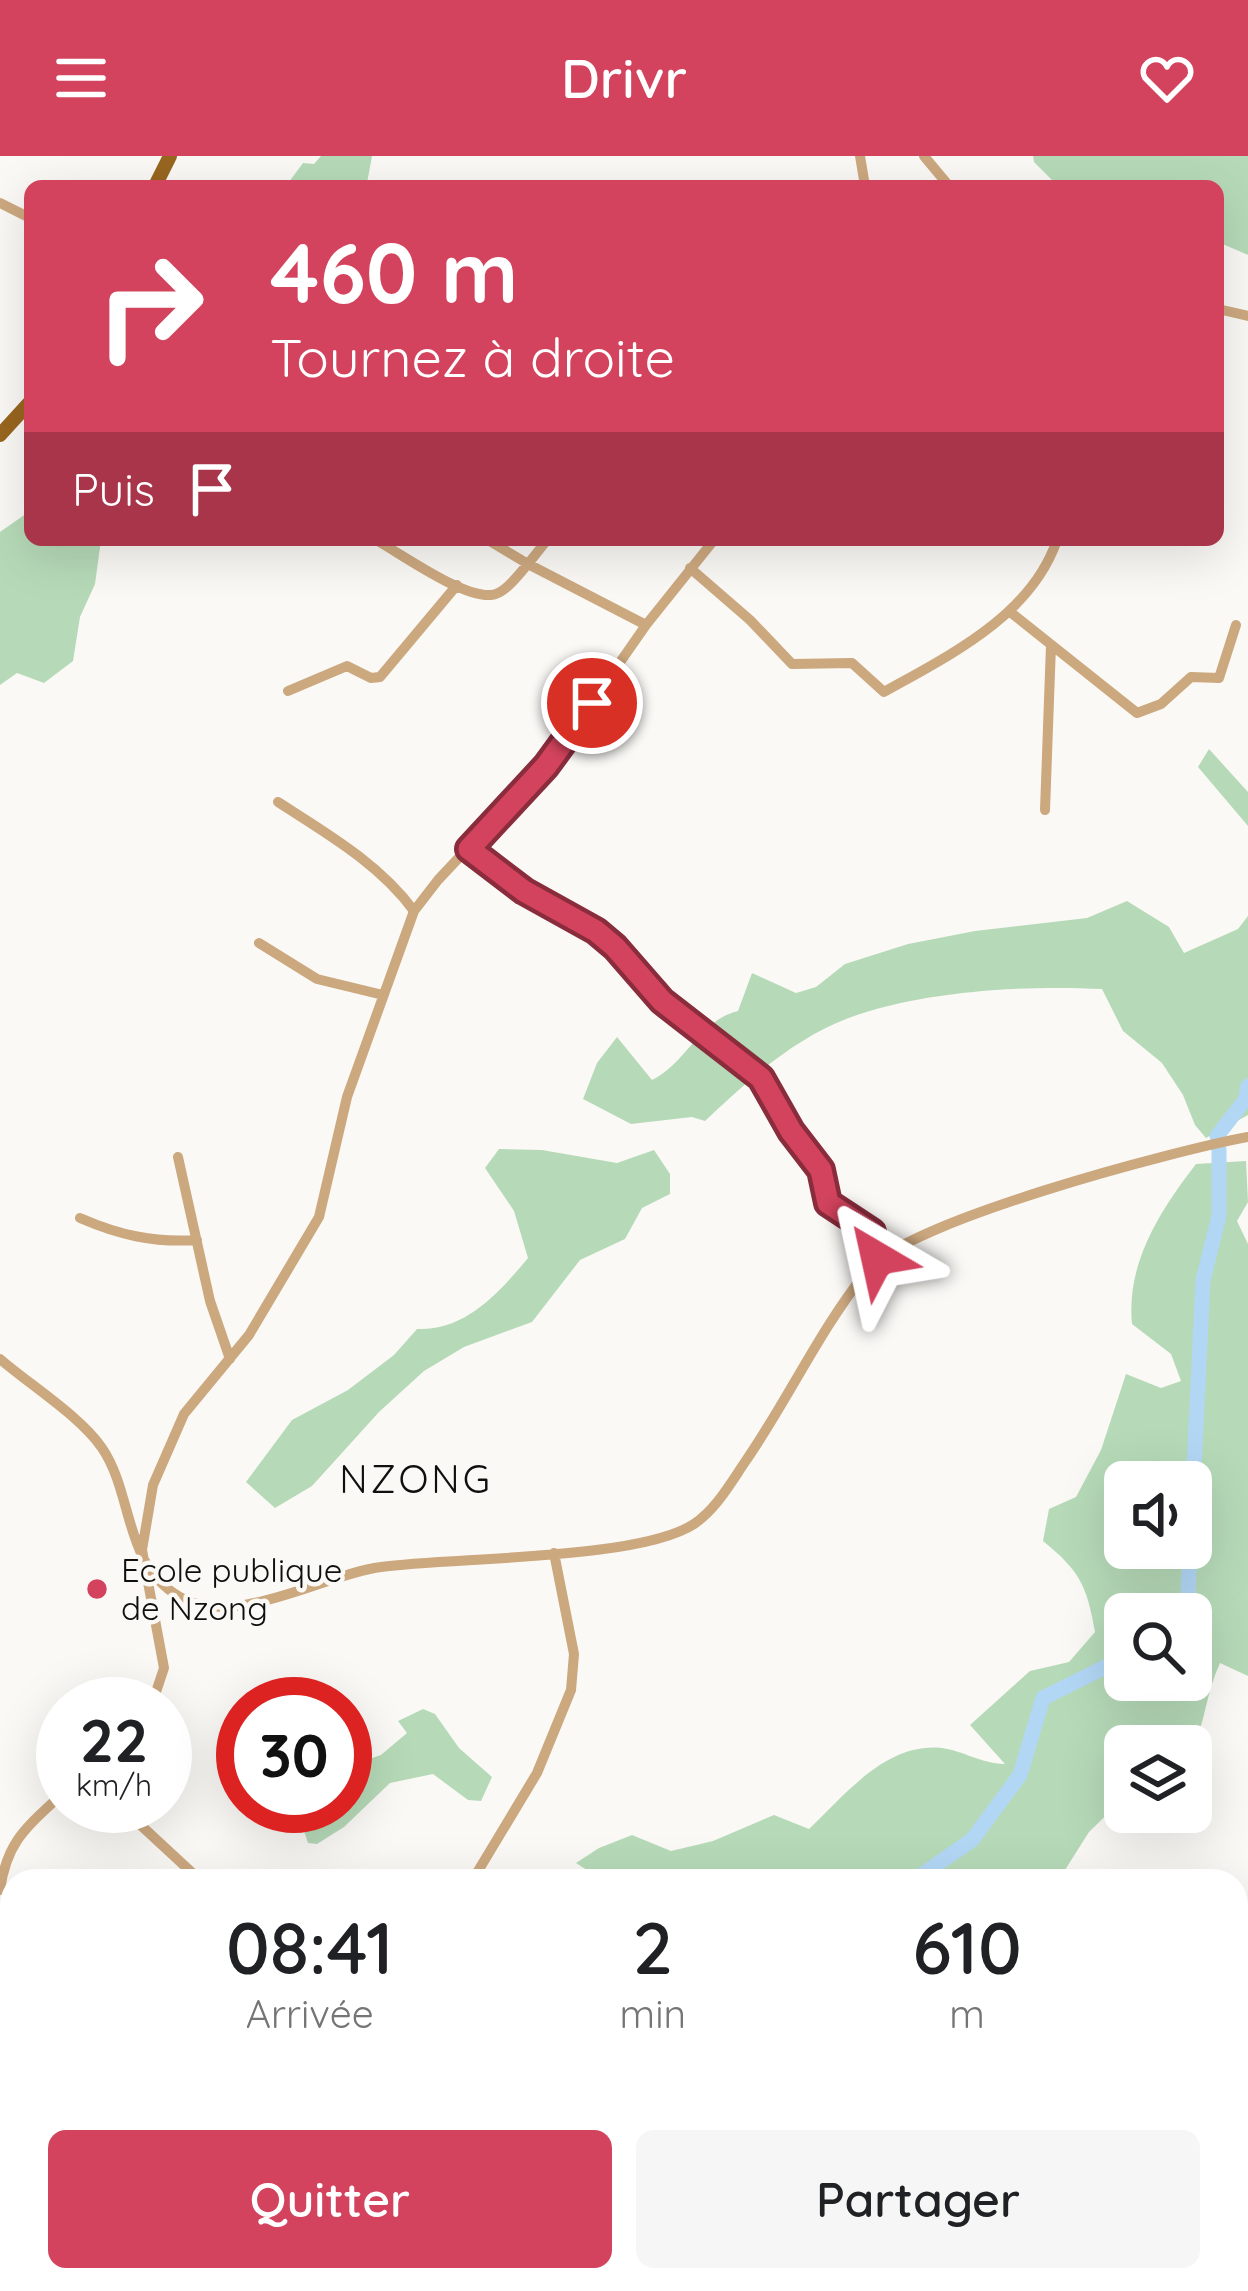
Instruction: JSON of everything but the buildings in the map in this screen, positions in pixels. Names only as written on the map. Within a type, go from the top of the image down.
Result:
[{"type":"main road","points":[[0,435],[24,408]]},
{"type":"street","points":[[924,156],[944,180]]},
{"type":"street","points":[[387,546],[457,585],[494,595],[542,546]]},
{"type":"street","points":[[498,546],[646,625]]},
{"type":"street","points":[[709,546],[646,625],[556,754],[414,910],[347,1096],[319,1217],[261,1318],[184,1414],[166,1447],[145,1520],[142,1559],[179,1596],[220,1605],[284,1597],[378,1567],[554,1553],[676,1534],[707,1513],[762,1437],[877,1258],[933,1231],[1029,1197],[1147,1160],[1248,1137]]},
{"type":"street","points":[[690,568],[792,664],[852,663],[880,692],[944,659],[1010,611],[1043,573],[1054,546]]},
{"type":"street","points":[[288,692],[347,666],[371,678],[380,677],[457,585]]},
{"type":"street","points":[[1010,611],[1136,713],[1161,704],[1191,677],[1219,678],[1236,625]]},
{"type":"street","points":[[1045,810],[1051,645]]},
{"type":"street","points":[[278,802],[357,856],[393,885],[414,910]]},
{"type":"street","points":[[469,849],[524,891],[596,931],[662,1001],[761,1078],[791,1131],[821,1170],[828,1203],[872,1232],[877,1258]]},
{"type":"street","points":[[259,943],[317,979],[383,995]]},
{"type":"street","points":[[178,1157],[210,1301],[230,1359]]},
{"type":"street","points":[[80,1218],[113,1233],[153,1241],[197,1240]]},
{"type":"street","points":[[0,1359],[99,1443],[113,1469],[142,1559],[164,1668],[161,1677]]},
{"type":"street","points":[[479,1869],[537,1773],[572,1690],[574,1654],[554,1553]]},
{"type":"street","points":[[5,1869],[10,1849],[36,1817]]},
{"type":"street","points":[[149,1833],[188,1869]]},
{"type":"street","points":[[0,1837],[10,1849]]},
{"type":"green space","points":[[321,156],[372,156],[368,180],[290,180],[303,163],[314,164]]},
{"type":"green space","points":[[1033,156],[1248,156],[1248,255],[1224,245],[1224,180],[1052,180]]},
{"type":"green space","points":[[24,515],[24,546],[100,546],[95,584],[80,617],[73,661],[44,683],[17,673],[0,685],[0,532]]},
{"type":"green space","points":[[1209,749],[1248,792],[1248,826],[1198,767]]},
{"type":"green space","points":[[1127,901],[1169,927],[1184,953],[1238,929],[1248,916],[1248,1115],[1206,1138],[1162,1063],[1123,1031],[1102,989],[972,992],[906,1002],[846,1019],[788,1050],[705,1121],[692,1117],[631,1124],[583,1099],[597,1063],[617,1037],[652,1080],[713,1024],[738,1011],[752,973],[796,993],[816,987],[845,964],[908,944],[1087,918]]},
{"type":"green space","points":[[499,1149],[542,1150],[617,1163],[654,1150],[670,1174],[670,1194],[642,1208],[625,1239],[580,1260],[532,1322],[464,1347],[424,1371],[379,1412],[312,1486],[275,1508],[246,1482],[292,1420],[348,1390],[394,1355],[417,1329],[466,1317],[528,1258],[514,1211],[485,1168]]},
{"type":"green space","points":[[1246,1161],[1248,1202],[1237,1221],[1248,1244],[1248,1676],[1220,1663],[1212,1686],[1212,1593],[1104,1593],[1104,1701],[1208,1701],[1201,1725],[1104,1725],[1104,1817],[1066,1869],[585,1869],[576,1863],[632,1835],[671,1851],[713,1841],[774,1815],[809,1829],[868,1774],[903,1753],[922,1748],[942,1748],[1005,1764],[970,1725],[1030,1671],[1069,1662],[1095,1632],[1080,1580],[1043,1541],[1049,1509],[1076,1497],[1101,1450],[1126,1374],[1161,1388],[1181,1381],[1171,1354],[1132,1324],[1134,1280],[1148,1239],[1196,1164]]},
{"type":"green space","points":[[423,1709],[435,1714],[459,1748],[492,1777],[481,1801],[468,1800],[433,1774],[390,1783],[372,1800],[372,1758],[407,1733],[398,1721]]},
{"type":"green space","points":[[305,1833],[334,1833],[317,1844],[308,1843]]},
{"type":"waterway","points":[[1217,1136],[1245,1100],[1248,1086]]},
{"type":"waterway","points":[[1188,1593],[1203,1280],[1219,1216],[1219,1149]]},
{"type":"waterway","points":[[930,1869],[972,1840],[1020,1775],[1043,1698],[1104,1668]]},
{"type":"place","name":"Ecole publique de Nzong","points":[[97,1589]]},
{"type":"district","name":"NZONG","points":[[416,1479]]},
{"type":"route","points":[[592,703],[546,766],[469,849],[524,891],[596,931],[662,1001],[761,1078],[791,1131],[821,1170],[828,1203],[872,1232],[877,1258]]}]
